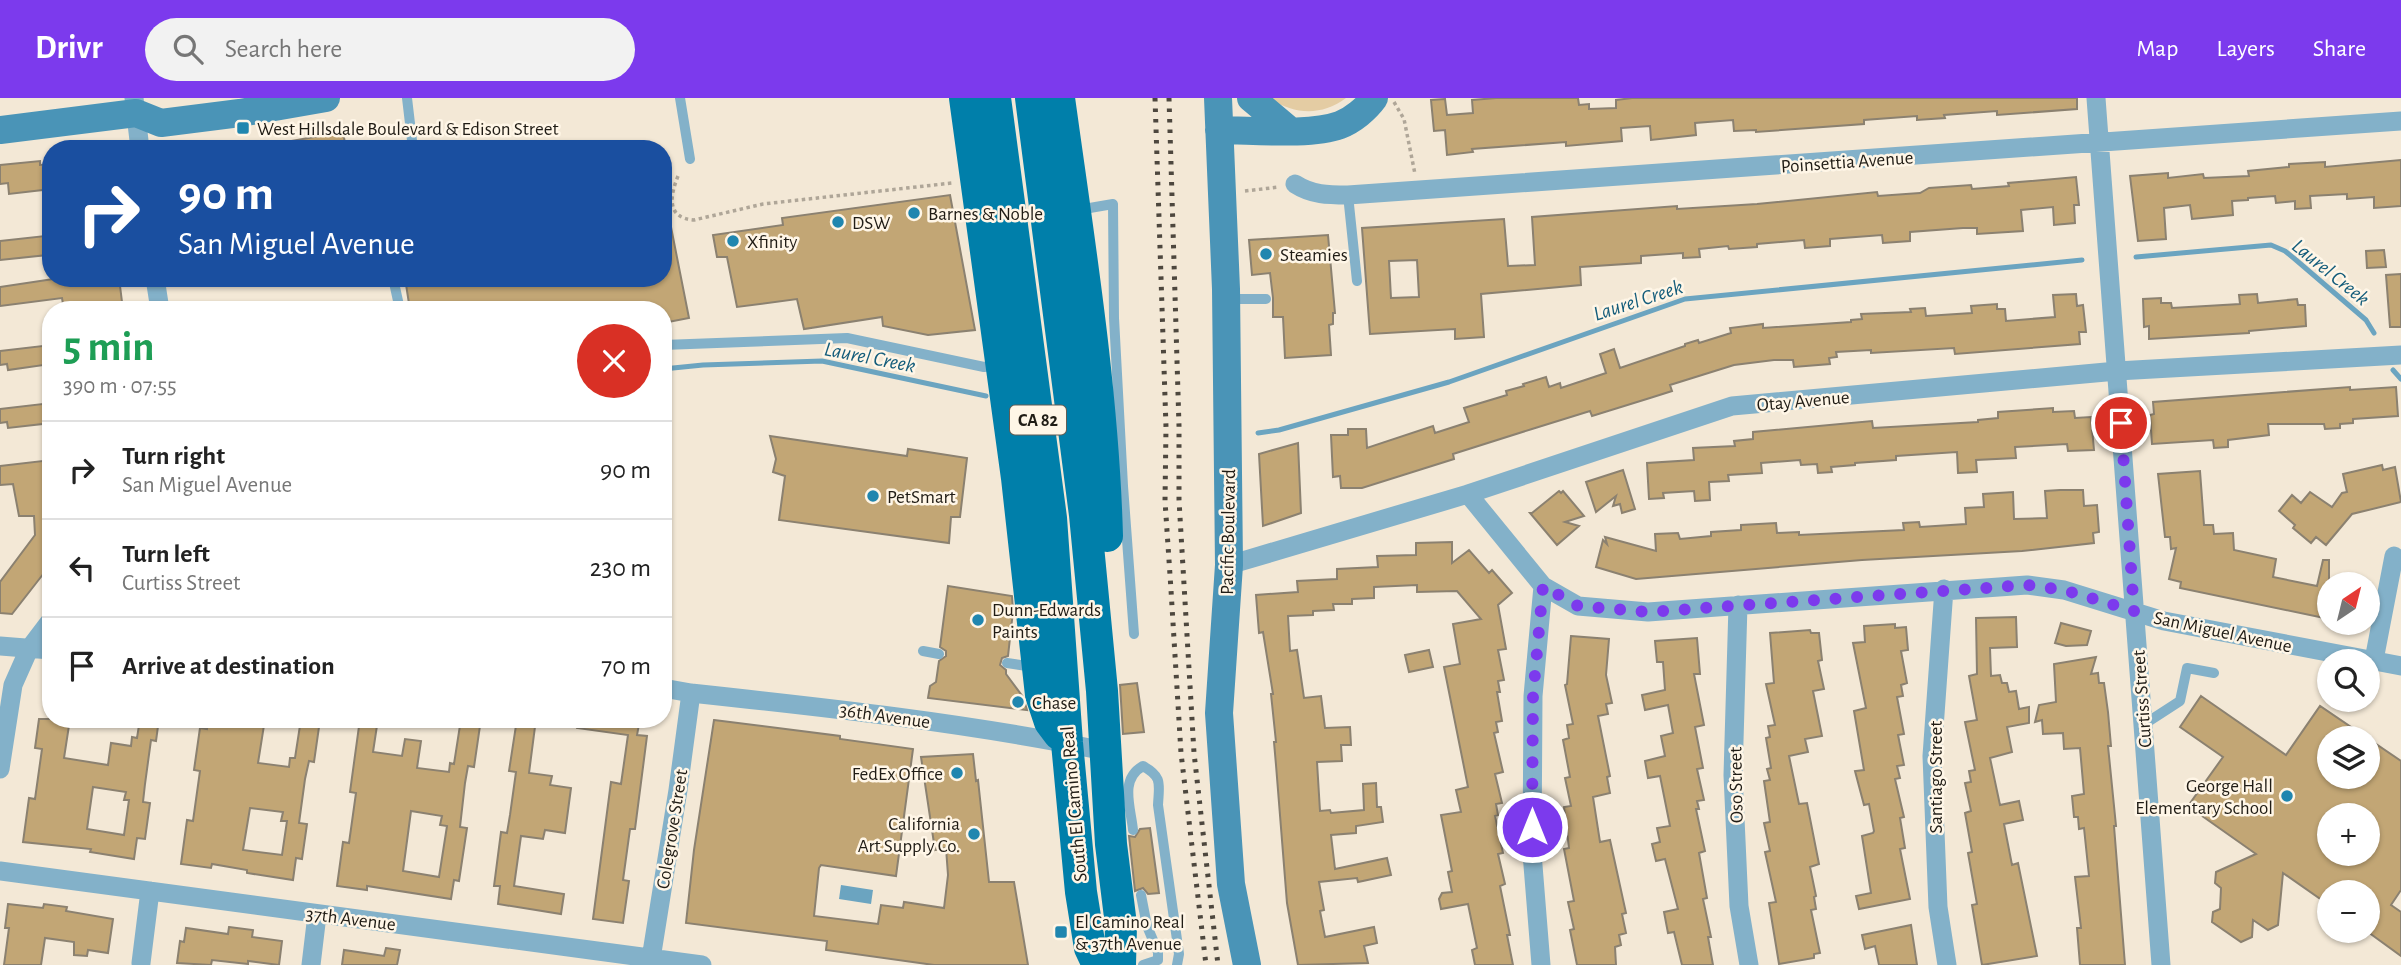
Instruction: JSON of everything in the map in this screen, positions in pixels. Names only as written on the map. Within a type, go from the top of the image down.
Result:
[{"type":"main road","points":[[965,98],[1045,710],[1050,722],[1067,743]]},
{"type":"main road","name":"South El Camino Real","points":[[995,98],[1051,518],[1067,743],[1086,931],[1098,965]]},
{"type":"main road","points":[[1053,99],[1074,211],[1096,388],[1107,513],[1108,555],[1102,691]]},
{"type":"main road","name":"South El Camino Real","points":[[1053,99],[1080,462],[1102,691],[1111,844],[1121,925],[1120,965]]},
{"type":"street","points":[[140,103],[161,122],[240,113],[326,98]]},
{"type":"street","name":"Pacific Boulevard","points":[[1218,98],[1226,299],[1229,565],[1219,713],[1231,884],[1247,965]]},
{"type":"street","points":[[1251,98],[1289,130]]},
{"type":"street","points":[[1219,130],[1319,130],[1340,125],[1357,116],[1374,98]]},
{"type":"street","name":"Curtiss Street","points":[[2096,98],[2161,965]]},
{"type":"street","points":[[0,130],[140,103]]},
{"type":"street","points":[[140,103],[140,140]]},
{"type":"street","name":"Poinsettia Avenue","points":[[1295,184],[1307,191],[1324,195],[1348,195],[2401,121]]},
{"type":"street","name":"Otay Avenue","points":[[1229,565],[1468,494],[1732,406],[2117,371],[2401,355]]},
{"type":"street","name":"San Miguel Avenue","points":[[1468,494],[1543,586],[1578,606],[1648,612],[2027,585],[2064,590],[2164,621],[2317,649]]},
{"type":"street","points":[[2376,649],[2394,556]]},
{"type":"street","points":[[1541,965],[1532,853],[1533,696],[1543,586]]},
{"type":"street","name":"Santiago Street","points":[[1944,589],[1932,756],[1938,907],[1947,965]]},
{"type":"street","name":"Oso Street","points":[[1738,605],[1733,775],[1739,906],[1749,965]]},
{"type":"street","points":[[0,769],[13,685],[29,649],[42,632]]},
{"type":"street","points":[[0,646],[42,650]]},
{"type":"street","name":"San Miguel Avenue","points":[[2380,661],[2401,666]]},
{"type":"street","name":"36th Avenue","points":[[672,690],[862,711],[1105,751]]},
{"type":"street","name":"Colegrove Street","points":[[650,961],[691,693]]},
{"type":"street","name":"37th Avenue","points":[[0,871],[650,961],[702,965]]},
{"type":"street","points":[[141,963],[150,891]]},
{"type":"street","points":[[311,965],[317,915]]},
{"type":"lane","points":[[407,98],[412,140]]},
{"type":"lane","points":[[680,98],[690,159]]},
{"type":"lane","points":[[1348,195],[1357,281]]},
{"type":"lane","points":[[1074,211],[1113,204],[1114,317],[1134,634]]},
{"type":"lane","points":[[1226,299],[1266,299]]},
{"type":"lane","points":[[672,345],[847,338],[984,367],[1002,365]]},
{"type":"lane","points":[[923,651],[939,654]]},
{"type":"lane","points":[[1007,663],[1039,668]]},
{"type":"lane","points":[[2143,725],[2180,701],[2187,668],[2214,673]]},
{"type":"lane","points":[[1133,830],[1129,779],[1133,771],[1143,766],[1154,772],[1160,782],[1158,805],[1179,954],[1177,965]]},
{"type":"lane","points":[[1141,895],[1147,926],[1158,951],[1158,960],[1143,965]]},
{"type":"path","points":[[1390,98],[1404,119],[1415,174]]},
{"type":"path","points":[[678,176],[672,196],[673,206],[677,215],[685,220],[763,204],[946,183],[962,184]]},
{"type":"path","points":[[1221,191],[1261,191],[1295,184]]},
{"type":"shaded area","points":[[1268,98],[1346,98],[1317,111],[1307,111],[1288,107]]},
{"type":"water","points":[[841,885],[873,890],[871,904],[839,899]]},
{"type":"building","points":[[1578,98],[1579,105],[1589,104],[1589,109],[1616,108],[1616,100],[1632,98],[2077,98],[2077,109],[1997,115],[1997,111],[1917,120],[1917,116],[1864,120],[1864,124],[1756,132],[1734,131],[1733,120],[1695,123],[1696,135],[1651,140],[1650,126],[1621,128],[1622,141],[1472,149],[1473,152],[1447,155],[1445,130],[1434,131],[1431,100],[1445,99],[1447,115],[1473,113],[1472,100]]},
{"type":"building","points":[[343,132],[344,140],[297,140]]},
{"type":"building","points":[[2401,160],[2401,206],[2374,208],[2374,197],[2347,199],[2347,194],[2310,196],[2311,208],[2295,209],[2295,201],[2276,203],[2275,196],[2248,198],[2232,201],[2233,215],[2192,219],[2190,205],[2164,208],[2166,239],[2138,241],[2130,176],[2168,173],[2168,178],[2203,174],[2204,178],[2249,176],[2248,171],[2289,167],[2289,164],[2325,162],[2325,167]]},
{"type":"building","points":[[40,161],[42,190],[9,194],[8,183],[0,184],[0,165]]},
{"type":"building","points":[[2076,177],[2079,205],[2074,205],[2075,223],[2054,225],[2053,207],[2021,210],[2023,231],[1977,234],[1977,228],[1963,228],[1910,232],[1910,241],[1883,243],[1882,235],[1830,239],[1830,246],[1805,248],[1804,240],[1757,244],[1757,247],[1699,249],[1700,257],[1683,258],[1683,253],[1641,256],[1641,263],[1580,267],[1581,285],[1481,294],[1484,337],[1455,339],[1455,329],[1370,334],[1362,228],[1504,219],[1508,266],[1535,265],[1532,217],[1677,206],[1677,209],[1757,204],[1877,192],[1878,196],[1920,193],[1929,188],[1971,185],[1972,189],[2009,186],[2008,183]],"holes":[[[1417,260],[1419,297],[1391,298],[1389,261]]]},
{"type":"building","points":[[950,195],[975,330],[928,335],[883,326],[882,317],[804,329],[797,299],[737,307],[727,257],[717,257],[713,235],[783,225],[782,218]]},
{"type":"building","points":[[672,232],[689,318],[672,321],[672,301],[409,301],[406,287],[672,287]]},
{"type":"building","points":[[1328,235],[1335,313],[1333,324],[1329,325],[1331,355],[1285,358],[1283,317],[1273,317],[1270,273],[1252,275],[1249,240]]},
{"type":"building","points":[[42,236],[42,256],[0,260],[0,241]]},
{"type":"building","points":[[2384,250],[2386,267],[2367,268],[2366,251]]},
{"type":"building","points":[[2401,274],[2401,327],[2390,327],[2386,275]]},
{"type":"building","points":[[42,281],[42,287],[120,287],[122,301],[62,301],[62,298],[0,306],[0,287]]},
{"type":"building","points":[[2076,294],[2077,306],[2083,305],[2086,332],[2079,332],[2080,344],[1955,354],[1954,348],[1871,353],[1871,350],[1836,352],[1837,357],[1829,358],[1830,364],[1794,367],[1793,360],[1774,360],[1734,365],[1670,385],[1672,391],[1592,416],[1590,411],[1532,429],[1453,454],[1454,459],[1362,488],[1341,488],[1340,476],[1333,477],[1331,435],[1348,435],[1348,429],[1366,429],[1367,448],[1433,426],[1435,433],[1469,422],[1464,408],[1507,395],[1506,391],[1524,386],[1523,384],[1546,377],[1549,387],[1560,383],[1561,388],[1606,373],[1600,354],[1614,349],[1620,368],[1685,344],[1698,340],[1699,343],[1731,333],[1730,328],[1763,324],[1763,328],[1851,322],[1862,319],[1861,314],[1911,312],[1910,309],[1925,308],[1926,316],[1972,313],[1971,306],[1997,304],[1997,309],[2005,309],[2006,321],[2055,317],[2053,295]]},
{"type":"building","points":[[2257,294],[2258,303],[2297,299],[2298,305],[2305,305],[2306,326],[2249,333],[2149,339],[2149,326],[2144,327],[2143,299],[2161,298],[2161,303],[2171,303],[2172,308],[2240,304],[2239,295]]},
{"type":"building","points":[[42,346],[42,365],[8,370],[7,364],[0,365],[0,351]]},
{"type":"building","points":[[2350,387],[2350,390],[2396,387],[2398,416],[2353,419],[2353,423],[2340,424],[2340,428],[2325,429],[2324,424],[2268,424],[2269,435],[2228,440],[2228,447],[2214,448],[2213,440],[2152,444],[2150,415],[2154,414],[2153,402]]},
{"type":"building","points":[[42,404],[42,424],[8,428],[7,422],[0,423],[0,409]]},
{"type":"building","points":[[2053,408],[2053,412],[2074,411],[2075,418],[2091,417],[2094,450],[2068,451],[2067,444],[2015,447],[2016,458],[1976,460],[1977,472],[1958,473],[1957,452],[1896,456],[1896,460],[1831,467],[1832,472],[1818,473],[1817,464],[1801,465],[1800,460],[1761,463],[1762,473],[1728,475],[1729,481],[1709,482],[1710,500],[1695,501],[1694,491],[1663,493],[1664,498],[1649,499],[1647,463],[1694,460],[1693,448],[1735,446],[1734,441],[1753,439],[1753,432],[1872,421],[1873,428],[1978,422],[1998,418],[1998,412]]},
{"type":"building","name":"PetSmart","points":[[770,436],[907,456],[908,449],[967,458],[960,517],[951,517],[949,543],[779,520],[785,476],[773,472],[776,459]]},
{"type":"building","points":[[1298,443],[1301,513],[1263,526],[1259,454]]},
{"type":"building","points":[[42,461],[42,576],[12,614],[0,613],[0,582],[35,535],[34,516],[19,516],[13,484],[0,485],[0,466]]},
{"type":"building","points":[[2382,465],[2383,470],[2395,467],[2401,502],[2352,514],[2326,545],[2316,537],[2311,543],[2293,528],[2295,525],[2279,511],[2292,495],[2301,503],[2310,492],[2332,507],[2342,493],[2347,492],[2343,474]]},
{"type":"building","points":[[1623,470],[1635,509],[1622,513],[1620,504],[1613,506],[1616,496],[1596,512],[1586,482]]},
{"type":"building","points":[[2200,471],[2204,525],[2213,525],[2214,534],[2233,533],[2234,550],[2276,559],[2273,577],[2317,586],[2317,617],[2180,588],[2181,582],[2169,579],[2176,548],[2171,549],[2170,537],[2165,537],[2158,474]]},
{"type":"building","points":[[2083,490],[2084,506],[2097,505],[2099,532],[2093,533],[2094,543],[2022,551],[1862,560],[1636,579],[1596,567],[1603,540],[1607,544],[1605,537],[1656,551],[1655,534],[1678,533],[1680,539],[1711,536],[1711,532],[1741,530],[1741,525],[1776,523],[1777,533],[1799,532],[1799,535],[1904,530],[1903,523],[1919,522],[1920,527],[1966,524],[1965,508],[1984,507],[1983,494],[2013,492],[2014,519],[2047,518],[2045,491]]},
{"type":"building","points":[[1559,491],[1563,491],[1584,516],[1565,522],[1579,526],[1557,545],[1530,513]]},
{"type":"building","points":[[1452,542],[1452,563],[1469,550],[1489,573],[1492,570],[1512,593],[1498,605],[1506,649],[1498,650],[1504,680],[1498,681],[1502,721],[1496,722],[1498,732],[1494,733],[1503,772],[1495,774],[1502,803],[1496,804],[1498,815],[1495,816],[1503,853],[1498,854],[1505,884],[1500,886],[1513,965],[1475,965],[1472,950],[1477,948],[1468,904],[1441,909],[1439,899],[1442,893],[1452,892],[1448,872],[1452,871],[1441,815],[1461,812],[1456,790],[1468,787],[1444,667],[1460,664],[1453,624],[1481,619],[1457,591],[1417,592],[1417,585],[1374,587],[1374,598],[1352,599],[1352,604],[1333,604],[1334,610],[1313,611],[1313,615],[1288,616],[1290,651],[1297,650],[1304,698],[1321,696],[1325,728],[1350,727],[1351,745],[1341,745],[1342,761],[1317,762],[1320,811],[1330,810],[1331,813],[1364,810],[1363,784],[1376,783],[1377,807],[1381,807],[1383,822],[1356,826],[1356,833],[1331,835],[1335,869],[1387,858],[1391,875],[1358,882],[1357,878],[1319,882],[1324,910],[1320,911],[1325,937],[1374,927],[1377,943],[1364,946],[1368,963],[1298,965],[1287,903],[1274,742],[1273,694],[1263,632],[1259,633],[1256,595],[1298,592],[1297,581],[1337,579],[1337,569],[1378,567],[1377,556],[1416,555],[1416,543]]},
{"type":"building","points":[[2323,560],[2329,560],[2329,572],[2320,572]]},
{"type":"building","points":[[948,586],[1012,596],[1008,656],[1002,658],[1000,665],[1023,697],[1027,710],[928,698],[930,686],[936,682],[939,661],[946,656],[946,651],[940,647]]},
{"type":"building","points":[[2016,617],[2017,647],[1990,648],[1991,676],[2000,675],[2002,683],[2007,683],[2009,692],[2016,691],[2019,709],[2029,707],[2029,723],[2007,727],[2012,752],[1990,758],[2000,805],[2019,801],[2023,820],[2004,824],[2012,865],[2018,863],[2037,956],[1982,965],[1972,905],[1977,904],[1968,853],[1972,852],[1965,813],[1971,811],[1965,783],[1971,782],[1969,771],[1975,770],[1965,722],[1977,720],[1969,676],[1977,674],[1976,618]]},
{"type":"building","points":[[2061,623],[2091,631],[2087,645],[2066,646],[2055,643]]},
{"type":"building","points":[[1895,624],[1895,628],[1906,627],[1908,650],[1901,651],[1907,683],[1901,685],[1903,696],[1897,697],[1904,734],[1898,735],[1904,765],[1897,766],[1900,778],[1895,779],[1904,817],[1900,818],[1905,848],[1900,849],[1910,899],[1859,909],[1856,896],[1871,893],[1862,836],[1874,831],[1869,804],[1864,805],[1855,771],[1864,770],[1854,711],[1866,708],[1853,643],[1865,642],[1864,626]]},
{"type":"building","points":[[1810,630],[1811,633],[1819,633],[1822,660],[1818,661],[1824,689],[1813,691],[1822,736],[1805,739],[1808,752],[1789,756],[1799,804],[1807,803],[1819,864],[1810,867],[1816,896],[1816,909],[1811,910],[1820,953],[1814,954],[1814,958],[1779,964],[1769,903],[1776,902],[1765,852],[1770,851],[1764,823],[1770,822],[1764,781],[1770,780],[1767,769],[1771,768],[1766,738],[1770,737],[1768,726],[1775,725],[1766,684],[1774,683],[1770,633]]},
{"type":"building","points":[[1571,636],[1609,639],[1606,675],[1612,703],[1606,704],[1608,714],[1598,716],[1610,776],[1607,777],[1610,793],[1593,797],[1600,842],[1610,840],[1626,913],[1622,914],[1626,933],[1619,935],[1621,945],[1615,947],[1616,965],[1577,965],[1570,930],[1574,929],[1568,902],[1574,901],[1564,849],[1569,848],[1564,807],[1571,806],[1565,778],[1570,777],[1563,740],[1569,738],[1567,725],[1573,724],[1565,685]]},
{"type":"building","points":[[1697,638],[1700,674],[1694,674],[1704,725],[1695,727],[1703,768],[1697,769],[1704,800],[1697,801],[1699,809],[1696,809],[1705,851],[1699,853],[1707,898],[1703,899],[1711,937],[1708,937],[1713,965],[1682,965],[1674,932],[1668,933],[1664,912],[1678,909],[1665,859],[1656,861],[1652,844],[1660,842],[1657,828],[1670,826],[1660,776],[1648,778],[1645,761],[1665,756],[1661,736],[1673,733],[1668,705],[1645,710],[1642,695],[1665,690],[1663,662],[1657,662],[1655,641]]},
{"type":"building","points":[[1429,650],[1433,667],[1409,672],[1405,655]]},
{"type":"building","points":[[2096,657],[2091,674],[2098,673],[2099,683],[2104,683],[2108,712],[2111,746],[2108,746],[2125,965],[2080,965],[2077,928],[2081,928],[2075,877],[2089,876],[2084,828],[2079,829],[2078,817],[2074,817],[2072,796],[2084,794],[2080,748],[2064,749],[2063,733],[2043,734],[2042,720],[2035,722],[2039,705],[2056,702],[2054,664]]},
{"type":"building","points":[[1137,683],[1144,732],[1123,734],[1120,685]]},
{"type":"building","points":[[2201,696],[2286,755],[2317,710],[2329,712],[2349,726],[2317,726],[2317,789],[2380,789],[2380,747],[2401,761],[2401,890],[2391,905],[2401,912],[2401,956],[2380,941],[2380,880],[2317,880],[2317,897],[2283,873],[2278,925],[2268,930],[2253,920],[2252,937],[2241,942],[2212,922],[2213,912],[2220,909],[2221,888],[2215,883],[2216,872],[2256,854],[2188,806],[2223,757],[2180,727]]},
{"type":"building","points":[[39,719],[42,719],[42,728],[69,728],[64,758],[108,765],[111,743],[131,746],[132,737],[137,738],[139,728],[158,728],[156,741],[151,740],[145,784],[143,802],[150,803],[145,839],[137,838],[134,859],[90,852],[91,849],[23,842],[29,798],[35,799],[42,749],[35,748]],"holes":[[[93,787],[126,792],[124,800],[129,800],[124,835],[87,829]]]},
{"type":"building","points":[[714,720],[840,736],[840,739],[913,749],[896,876],[821,865],[814,916],[878,924],[881,905],[903,908],[904,902],[944,908],[948,875],[946,848],[935,850],[921,757],[973,754],[989,882],[1014,882],[1028,965],[934,965],[826,950],[827,941],[686,923]]},
{"type":"building","points":[[200,728],[264,728],[258,763],[289,767],[290,758],[295,758],[300,728],[319,728],[314,762],[309,761],[305,779],[299,823],[307,824],[302,859],[296,858],[293,880],[212,864],[211,868],[181,864],[187,820],[193,821],[200,771],[194,770]],"holes":[[[250,808],[283,812],[281,821],[287,821],[282,855],[243,850]]]},
{"type":"building","points":[[359,728],[377,728],[373,752],[402,756],[405,739],[421,741],[417,768],[449,772],[450,763],[454,764],[460,728],[480,728],[474,767],[468,766],[465,783],[460,827],[467,828],[459,881],[454,880],[451,899],[367,886],[367,890],[337,886],[343,842],[349,843],[356,793],[350,792]],"holes":[[[411,811],[442,816],[440,825],[447,826],[439,877],[403,871]]]},
{"type":"building","points":[[516,728],[535,728],[529,773],[552,776],[550,785],[571,788],[565,833],[545,830],[543,839],[521,836],[514,886],[564,894],[561,914],[498,904],[500,886],[494,886],[501,832],[507,833],[516,772],[509,771]]},
{"type":"building","points":[[577,728],[638,728],[637,735],[647,736],[635,829],[630,829],[623,880],[629,881],[623,923],[593,919],[611,782],[621,784],[628,735]]},
{"type":"building","points":[[1150,828],[1159,893],[1148,894],[1143,888],[1135,891],[1129,836],[1135,837],[1140,829]]},
{"type":"building","points":[[8,904],[43,908],[44,904],[67,907],[66,911],[113,919],[108,953],[88,950],[87,956],[74,955],[74,942],[45,938],[41,965],[4,965],[9,928],[5,928]]},
{"type":"building","points":[[1911,925],[1917,965],[1879,965],[1875,946],[1865,949],[1862,935]]},
{"type":"building","points":[[229,927],[253,930],[252,937],[282,941],[279,965],[212,960],[211,965],[177,963],[180,941],[184,942],[186,928],[228,934]]},
{"type":"building","points":[[386,948],[400,950],[397,965],[342,965],[344,950],[384,956]]},
{"type":"waterway","name":"Laurel Creek","points":[[2136,257],[2271,245],[2296,260],[2366,320],[2374,333]]},
{"type":"waterway","name":"Laurel Creek","points":[[1258,433],[1279,430],[1449,382],[1685,299],[2082,260]]},
{"type":"waterway","name":"Laurel Creek","points":[[672,368],[822,361],[986,396]]},
{"type":"waterway","name":"Laurel Creek","points":[[2393,370],[2401,379]]},
{"type":"railway","points":[[1155,98],[1166,427],[1165,501],[1181,753],[1206,965]]},
{"type":"railway","points":[[1169,98],[1179,500],[1194,753],[1218,965]]},
{"type":"place","name":"West Hillsdale Boulevard & Edison Street","points":[[243,128]]},
{"type":"place","name":"Barnes & Noble","points":[[914,213]]},
{"type":"place","name":"DSW","points":[[838,222]]},
{"type":"place","name":"Xfinity","points":[[733,241]]},
{"type":"place","name":"Steamies","points":[[1266,254]]},
{"type":"place","name":"PetSmart","points":[[873,496]]},
{"type":"place","name":"Dunn-Edwards Paints","points":[[978,620]]},
{"type":"place","name":"Chase","points":[[1018,702]]},
{"type":"place","name":"FedEx Office","points":[[957,773]]},
{"type":"place","name":"George Hall Elementary School","points":[[2287,796]]},
{"type":"place","name":"California Art Supply Co.","points":[[974,834]]},
{"type":"place","name":"El Camino Real & 37th Avenue","points":[[1061,932]]},
{"type":"route","points":[[1532,827],[1533,696],[1543,586],[1578,606],[1648,612],[2027,585],[2064,590],[2134,611],[2121,423]]}]
